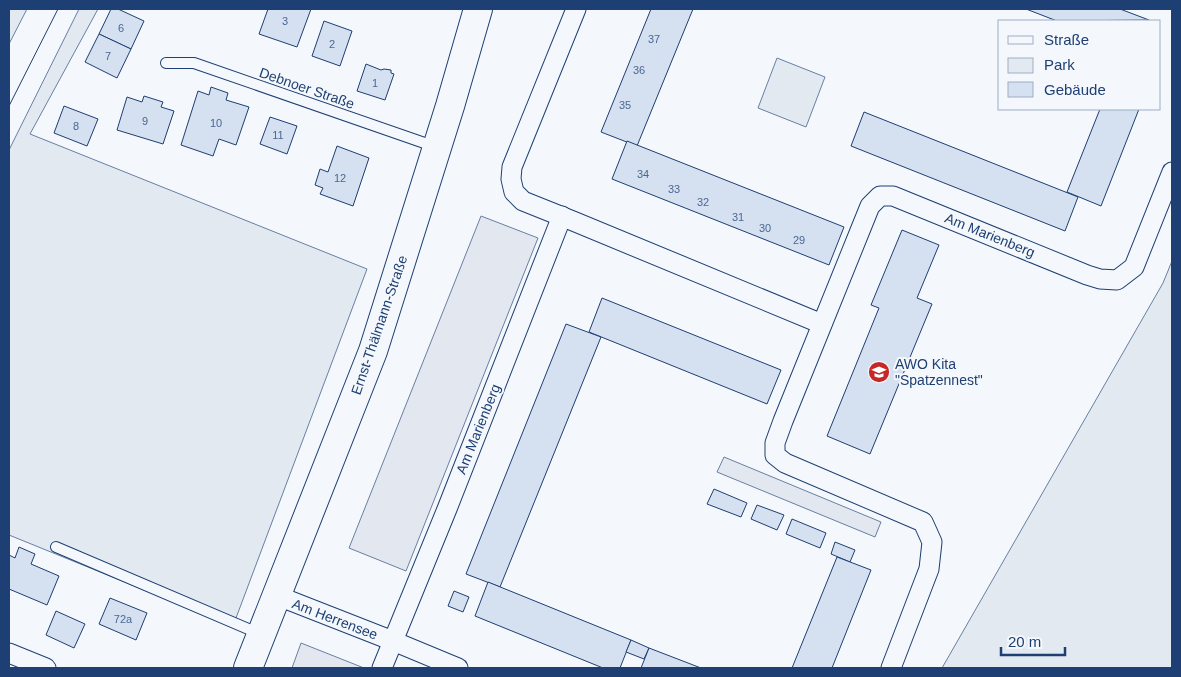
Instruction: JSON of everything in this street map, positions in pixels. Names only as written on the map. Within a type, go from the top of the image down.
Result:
[{"type":"main road","name":"Ernst-Thälmann-Straße","points":[[248,668],[373,351],[478,9]]},
{"type":"street","points":[[576,9],[512,167],[511,179],[514,192],[522,201],[822,324]]},
{"type":"street","name":"Am Marienberg","points":[[891,668],[929,569],[932,542],[923,522],[786,463],[775,455],[775,443],[783,421],[870,206],[880,196],[893,196],[1087,275],[1100,279],[1117,280],[1134,267],[1172,172]]},
{"type":"street","name":"Am Marienberg","points":[[393,641],[562,216]]},
{"type":"street","name":"Am Herrensee","points":[[278,596],[458,668]]},
{"type":"street","name":"Am Herrensee","points":[[382,668],[393,641]]},
{"type":"street","points":[[9,653],[46,668]]},
{"type":"lane","name":"Debnoer Straße","points":[[166,63],[194,63],[437,147]]},
{"type":"lane","points":[[56,547],[262,635]]},
{"type":"green space","points":[[9,9],[27,9],[9,44]]},
{"type":"green space","points":[[79,9],[98,9],[30,134],[367,269],[233,626],[9,535],[9,150]]},
{"type":"green space","points":[[777,58],[825,77],[806,127],[758,108]]},
{"type":"green space","points":[[1172,261],[1172,668],[942,668],[1163,283]]},
{"type":"shaded area","points":[[481,216],[538,238],[406,571],[349,548]]},
{"type":"shaded area","points":[[724,457],[881,522],[875,537],[717,472]]},
{"type":"shaded area","points":[[301,643],[364,668],[292,668]]},
{"type":"building","points":[[111,9],[118,9],[144,21],[131,49],[99,34]]},
{"type":"building","points":[[268,9],[311,9],[297,47],[259,34]]},
{"type":"building","points":[[651,9],[693,9],[637,146],[601,132]]},
{"type":"building","points":[[1026,9],[1120,9],[1149,20],[1054,20]]},
{"type":"building","points":[[324,21],[352,31],[340,66],[312,56]]},
{"type":"building","points":[[99,34],[131,49],[117,78],[85,62]]},
{"type":"building","points":[[366,64],[381,70],[391,70],[391,73],[394,74],[385,100],[357,91]]},
{"type":"building","points":[[211,87],[228,93],[226,100],[249,107],[236,145],[219,139],[213,156],[181,145],[198,91],[209,95]]},
{"type":"building","points":[[144,96],[163,102],[161,107],[174,111],[163,144],[117,130],[127,97],[142,102]]},
{"type":"building","points":[[64,106],[98,119],[87,146],[54,133]]},
{"type":"building","points":[[1100,110],[1139,110],[1101,206],[1067,192]]},
{"type":"building","points":[[864,112],[1078,197],[1065,231],[851,146]]},
{"type":"building","points":[[270,117],[297,126],[287,154],[260,144]]},
{"type":"building","points":[[627,141],[844,227],[829,265],[612,179]]},
{"type":"building","points":[[337,146],[369,158],[353,206],[320,194],[323,188],[315,185],[320,169],[328,172]]},
{"type":"building","name":"AWO Kita \"Spatzennest\"","points":[[902,230],[939,245],[917,298],[932,304],[870,454],[827,436],[879,308],[871,305]]},
{"type":"building","points":[[602,298],[781,370],[767,404],[589,332]]},
{"type":"building","points":[[566,324],[601,337],[500,587],[466,574]]},
{"type":"building","points":[[714,489],[747,503],[741,517],[707,504]]},
{"type":"building","points":[[757,505],[784,515],[777,530],[751,519]]},
{"type":"building","points":[[792,519],[826,533],[820,548],[786,534]]},
{"type":"building","points":[[835,542],[855,550],[850,562],[831,554]]},
{"type":"building","points":[[19,547],[35,554],[31,564],[59,576],[47,605],[9,589],[9,555],[15,558]]},
{"type":"building","points":[[837,557],[871,570],[832,668],[792,668]]},
{"type":"building","points":[[488,582],[631,640],[620,668],[603,668],[475,616]]},
{"type":"building","points":[[454,591],[469,597],[463,612],[448,606]]},
{"type":"building","points":[[110,598],[147,613],[136,640],[99,624]]},
{"type":"building","points":[[56,611],[85,624],[74,648],[46,635]]},
{"type":"building","points":[[631,640],[649,648],[644,659],[626,652]]},
{"type":"building","points":[[649,648],[701,668],[641,668]]},
{"type":"tram line","points":[[9,106],[58,9]]},
{"type":"place","name":"AWO Kita \"Spatzennest\"","points":[[879,372]]}]
